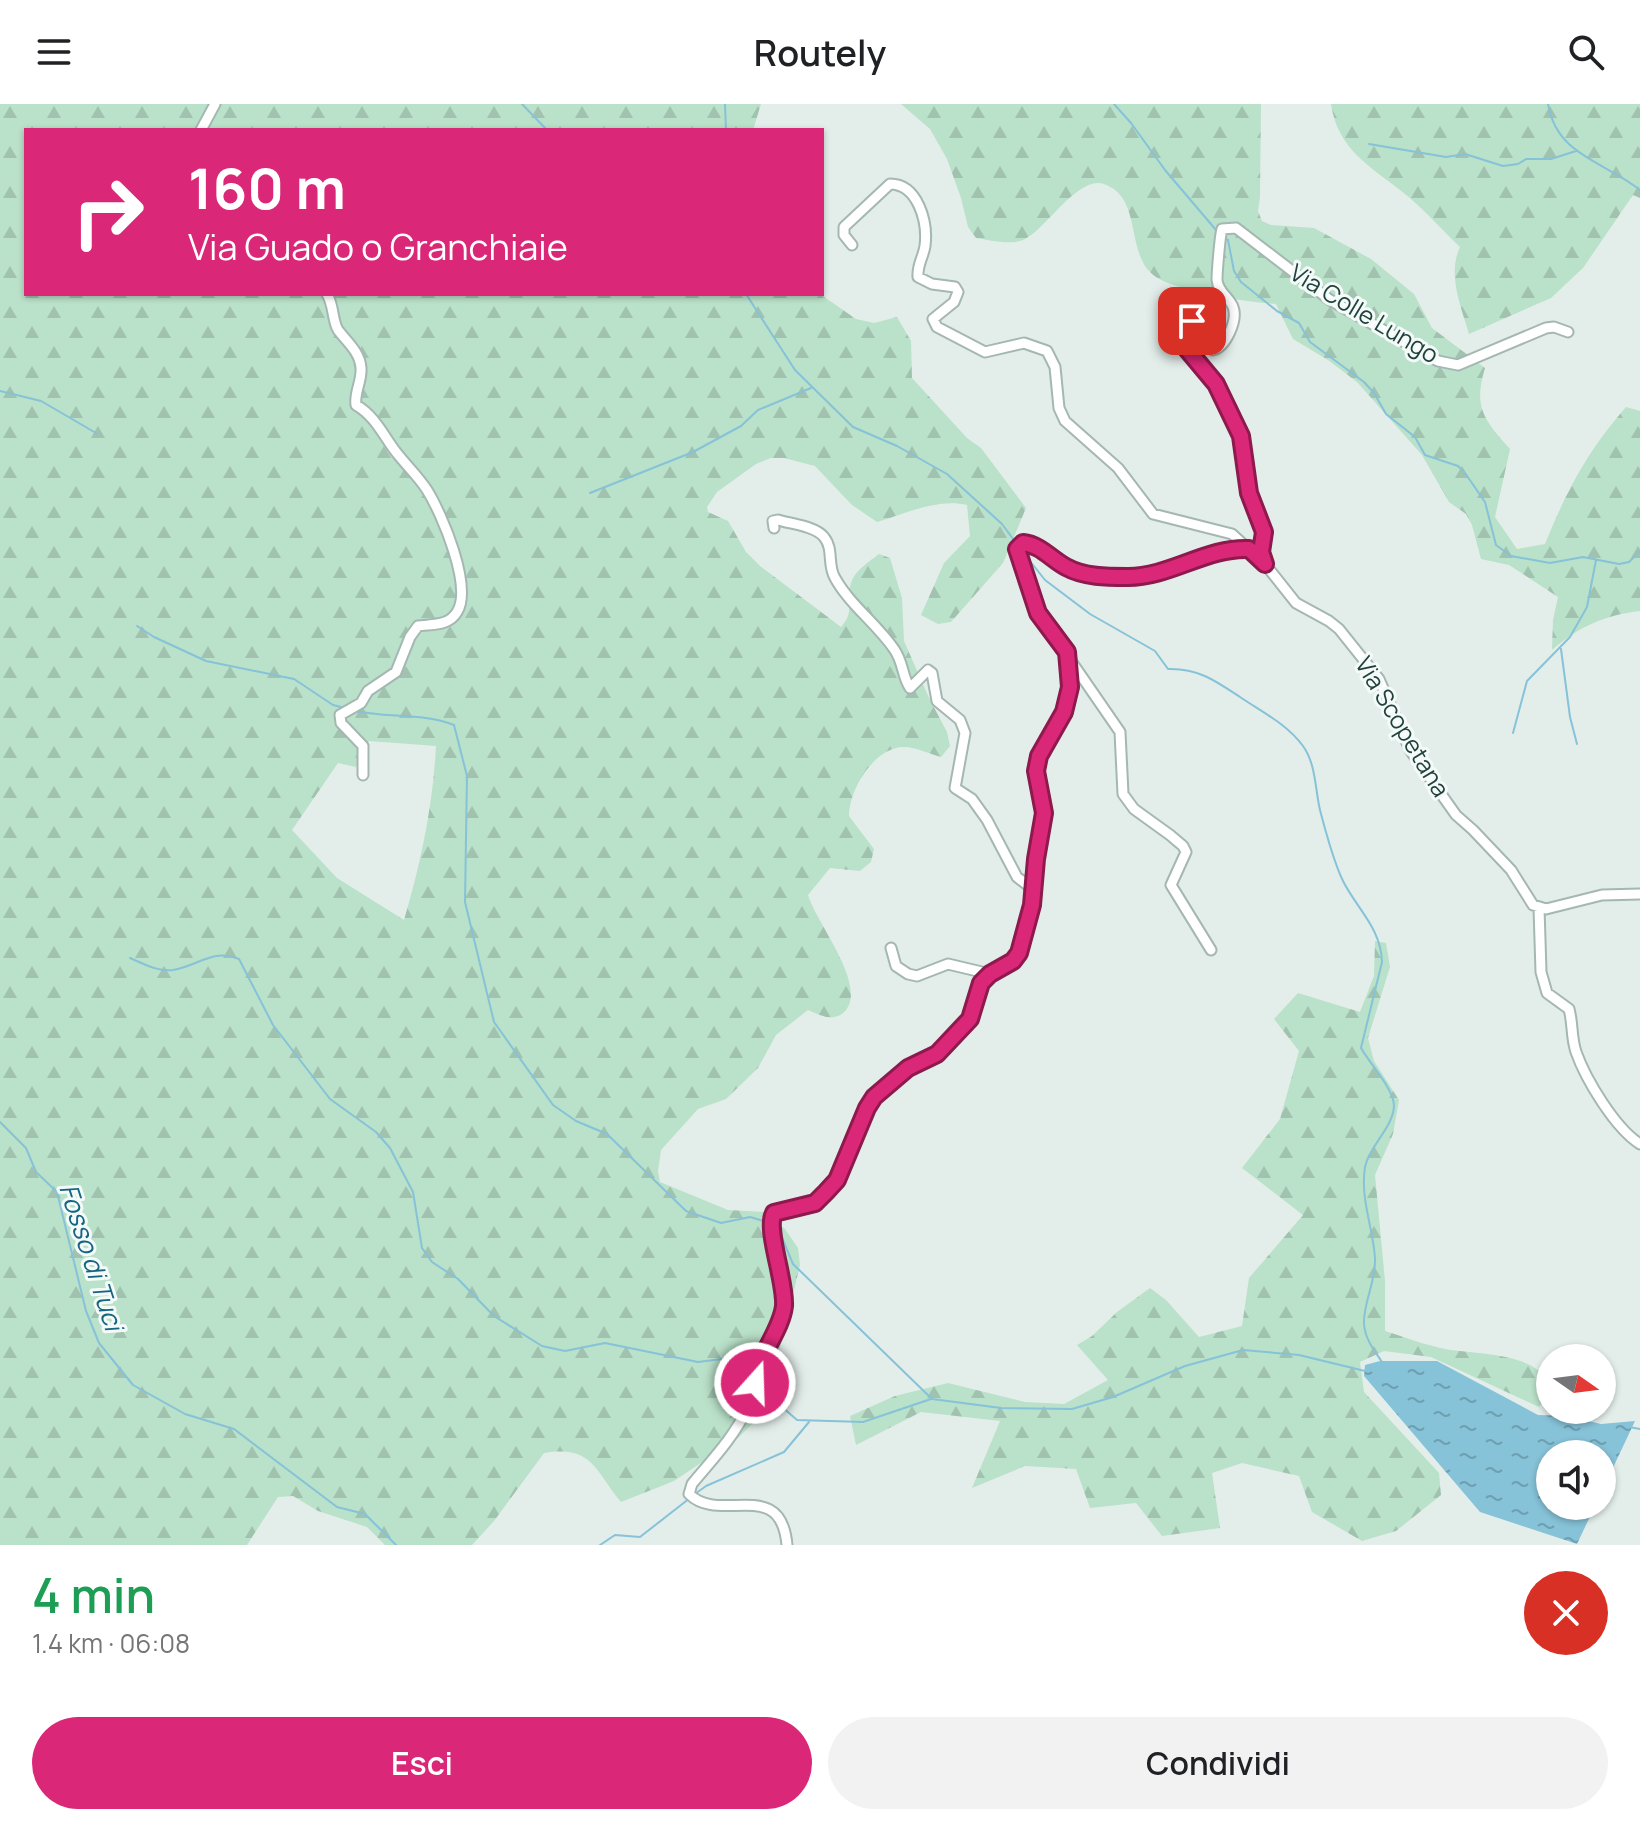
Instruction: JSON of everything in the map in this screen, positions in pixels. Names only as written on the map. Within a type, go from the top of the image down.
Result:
[{"type":"street","points":[[202,128],[215,104]]},
{"type":"street","name":"Via Scopetana","points":[[852,245],[844,235],[844,227],[890,184],[901,184],[913,194],[922,214],[925,250],[917,266],[918,277],[922,281],[955,287],[958,292],[954,302],[933,319],[937,327],[985,352],[1024,343],[1047,351],[1055,367],[1059,408],[1065,421],[1118,468],[1153,514],[1232,534],[1265,564],[1296,603],[1339,629],[1379,679],[1410,750],[1456,815],[1511,870],[1533,905],[1539,908]]},
{"type":"street","name":"Via Colle Lungo","points":[[1265,564],[1261,552],[1264,532],[1249,493],[1241,436],[1216,384],[1186,348],[1186,328],[1192,321],[1197,320],[1206,327],[1213,350],[1223,345],[1231,327],[1233,306],[1217,279],[1222,229],[1236,228],[1330,300],[1438,361],[1458,365],[1546,328],[1554,327],[1568,332]]},
{"type":"street","points":[[328,296],[336,328],[358,356],[361,367],[354,395],[356,405],[381,429],[430,496],[456,557],[462,597],[457,612],[448,622],[418,626],[410,637],[396,672],[368,691],[361,703],[340,715],[341,723],[363,746],[363,775]]},
{"type":"street","points":[[774,528],[773,521],[778,520],[817,531],[825,538],[830,551],[830,569],[835,579],[851,602],[893,648],[903,663],[906,683],[910,688],[928,670],[932,673],[937,701],[960,720],[965,733],[955,788],[972,799],[987,820],[1017,877],[1034,890]]},
{"type":"street","points":[[1211,950],[1171,885],[1186,852],[1170,835],[1134,809],[1123,794],[1120,732],[1069,658],[1062,642],[1038,613],[1017,549],[1023,543],[1037,546],[1076,572],[1125,577],[1167,572],[1233,548],[1249,549]]},
{"type":"street","points":[[787,1545],[779,1518],[771,1509],[705,1505],[689,1494],[692,1484],[747,1409],[763,1356],[784,1307],[771,1218],[780,1210],[815,1203],[826,1192],[837,1180],[874,1097],[908,1068],[937,1054],[964,1027],[975,1008],[981,983],[1013,961],[1019,953],[1034,890],[1044,813],[1036,771],[1039,756],[1064,712],[1070,687],[1069,658]]},
{"type":"street","points":[[1640,894],[1602,895],[1539,908],[1541,972],[1547,993],[1569,1009],[1572,1035],[1587,1075],[1614,1118],[1640,1144]]},
{"type":"street","points":[[891,948],[896,966],[908,974],[917,976],[948,964],[990,974]]},
{"type":"green space","points":[[0,104],[761,104],[754,128],[24,128],[24,296],[823,296],[856,319],[874,323],[897,317],[911,341],[912,378],[967,438],[981,448],[1026,508],[1003,563],[951,622],[938,624],[921,615],[944,563],[970,536],[967,505],[933,505],[877,522],[852,505],[815,466],[771,458],[756,464],[717,492],[707,507],[708,512],[728,521],[746,552],[760,566],[841,627],[848,616],[849,590],[856,574],[879,554],[890,558],[902,598],[904,641],[947,732],[950,746],[941,757],[904,747],[893,749],[873,762],[853,794],[849,816],[874,849],[871,862],[860,871],[830,868],[808,895],[846,972],[850,1002],[843,1013],[830,1017],[808,1010],[776,1035],[758,1068],[726,1099],[698,1109],[661,1150],[660,1182],[728,1210],[764,1212],[785,1229],[798,1248],[800,1265],[765,1411],[738,1438],[674,1481],[621,1502],[598,1471],[583,1457],[573,1453],[544,1453],[494,1521],[472,1545],[385,1545],[367,1527],[318,1511],[293,1496],[278,1497],[247,1545],[0,1545]],"holes":[[[369,741],[436,746],[432,790],[416,877],[404,920],[337,878],[292,830],[338,763],[356,767]]]},
{"type":"green space","points":[[901,104],[1261,104],[1258,211],[1262,221],[1271,225],[1314,228],[1371,259],[1414,294],[1432,328],[1485,368],[1480,393],[1483,412],[1493,430],[1510,449],[1495,517],[1517,549],[1545,544],[1561,506],[1600,440],[1626,407],[1640,411],[1640,611],[1593,623],[1552,650],[1558,597],[1509,565],[1481,559],[1466,514],[1449,502],[1422,455],[1357,382],[1293,339],[1276,304],[1196,292],[1156,277],[1146,268],[1140,256],[1124,201],[1116,191],[1104,184],[1094,183],[1084,187],[1025,239],[1007,242],[976,238],[968,227],[947,159],[930,129]]},
{"type":"green space","points":[[1331,104],[1640,104],[1640,198],[1633,195],[1583,268],[1551,298],[1469,334],[1455,279],[1460,247],[1412,200],[1358,156],[1341,134]]},
{"type":"green space","points":[[1375,941],[1386,943],[1390,967],[1368,1038],[1374,1061],[1399,1100],[1393,1134],[1375,1175],[1385,1281],[1385,1331],[1437,1347],[1509,1358],[1536,1369],[1536,1406],[1431,1357],[1384,1351],[1360,1362],[1364,1392],[1439,1473],[1441,1495],[1396,1531],[1362,1541],[1312,1512],[1299,1476],[1242,1463],[1212,1473],[1220,1528],[1162,1536],[1136,1503],[1090,1508],[1076,1469],[1025,1466],[972,1488],[1000,1421],[921,1412],[856,1445],[850,1416],[895,1396],[948,1383],[1025,1402],[1064,1404],[1108,1380],[1077,1345],[1150,1288],[1166,1300],[1199,1337],[1242,1326],[1249,1278],[1303,1215],[1242,1168],[1280,1119],[1299,1051],[1274,1019],[1298,993],[1360,1012],[1374,976]]},
{"type":"water","points":[[1380,1361],[1437,1361],[1536,1414],[1536,1424],[1616,1424],[1635,1421],[1616,1461],[1616,1440],[1536,1440],[1536,1520],[1588,1520],[1577,1544],[1480,1512],[1364,1376],[1365,1365]]},
{"type":"waterway","points":[[522,104],[545,128]]},
{"type":"waterway","points":[[725,104],[726,128]]},
{"type":"waterway","points":[[1114,104],[1216,230]]},
{"type":"waterway","points":[[1548,104],[1553,121],[1572,146],[1640,190]]},
{"type":"waterway","points":[[1369,144],[1446,157],[1465,154],[1503,166],[1518,164],[1526,159],[1551,159],[1576,151]]},
{"type":"waterway","points":[[1224,238],[1228,240],[1234,271],[1241,282],[1277,311],[1299,323],[1310,342],[1364,382],[1386,414],[1415,437],[1425,455],[1458,466],[1465,473],[1485,502],[1496,545],[1511,556],[1550,563],[1583,557],[1619,564],[1629,562],[1640,551]]},
{"type":"waterway","points":[[747,296],[795,370],[853,427],[897,446],[947,474],[1002,524],[1016,543]]},
{"type":"waterway","points":[[590,493],[693,452],[741,426],[758,410],[811,388]]},
{"type":"waterway","points":[[0,391],[41,401],[96,433]]},
{"type":"waterway","points":[[1022,551],[1045,580],[1090,614],[1155,651],[1168,669],[1198,673],[1223,686],[1282,725],[1297,738],[1307,753],[1336,864],[1373,929],[1381,950],[1382,962],[1361,1048],[1386,1084],[1394,1106],[1390,1122],[1367,1159],[1364,1179],[1375,1258],[1364,1324],[1368,1339],[1382,1362]]},
{"type":"waterway","points":[[1513,733],[1527,681],[1570,637],[1587,607],[1596,560]]},
{"type":"waterway","points":[[137,626],[206,661],[294,679],[333,705],[345,708]]},
{"type":"waterway","points":[[1561,649],[1570,717],[1577,744]]},
{"type":"waterway","points":[[355,711],[430,719],[454,725],[467,776],[465,902],[494,1022],[553,1105],[576,1121],[607,1134],[686,1211],[721,1223],[750,1217],[767,1222]]},
{"type":"waterway","points":[[130,958],[162,970],[182,968],[213,957],[239,959],[273,1025],[330,1099],[376,1132],[390,1148],[413,1192],[422,1248],[432,1262],[458,1279],[494,1316],[542,1346],[565,1351],[605,1343],[698,1362],[738,1357],[756,1364]]},
{"type":"waterway","name":"Fosso di Tuci","points":[[0,1122],[26,1148],[36,1172],[57,1192],[86,1311],[99,1343],[133,1385],[185,1414],[234,1429],[337,1507],[365,1514],[396,1545]]},
{"type":"waterway","points":[[777,1226],[793,1264],[932,1399],[1001,1408],[1072,1409],[1113,1397],[1185,1366],[1243,1350],[1299,1355],[1365,1371]]},
{"type":"waterway","points":[[762,1366],[769,1370],[781,1406],[797,1420],[863,1422],[931,1399]]},
{"type":"waterway","name":"Fosso di Tuci","points":[[695,1494],[706,1486],[784,1452],[809,1422]]},
{"type":"waterway","points":[[1629,1427],[1640,1429]]},
{"type":"waterway","name":"Fosso di Tuci","points":[[600,1545],[615,1535],[640,1537],[690,1498]]},
{"type":"route","points":[[755,1383],[784,1307],[781,1270],[771,1229],[774,1213],[815,1203],[826,1192],[837,1180],[874,1097],[908,1068],[937,1054],[970,1019],[981,983],[1013,961],[1019,953],[1032,905],[1044,813],[1036,771],[1039,756],[1064,712],[1070,687],[1067,652],[1038,613],[1017,549],[1023,543],[1037,546],[1064,566],[1094,576],[1144,577],[1233,548],[1249,549],[1265,564],[1261,552],[1264,532],[1249,493],[1241,436],[1216,384],[1186,348],[1186,328],[1192,321]]}]
